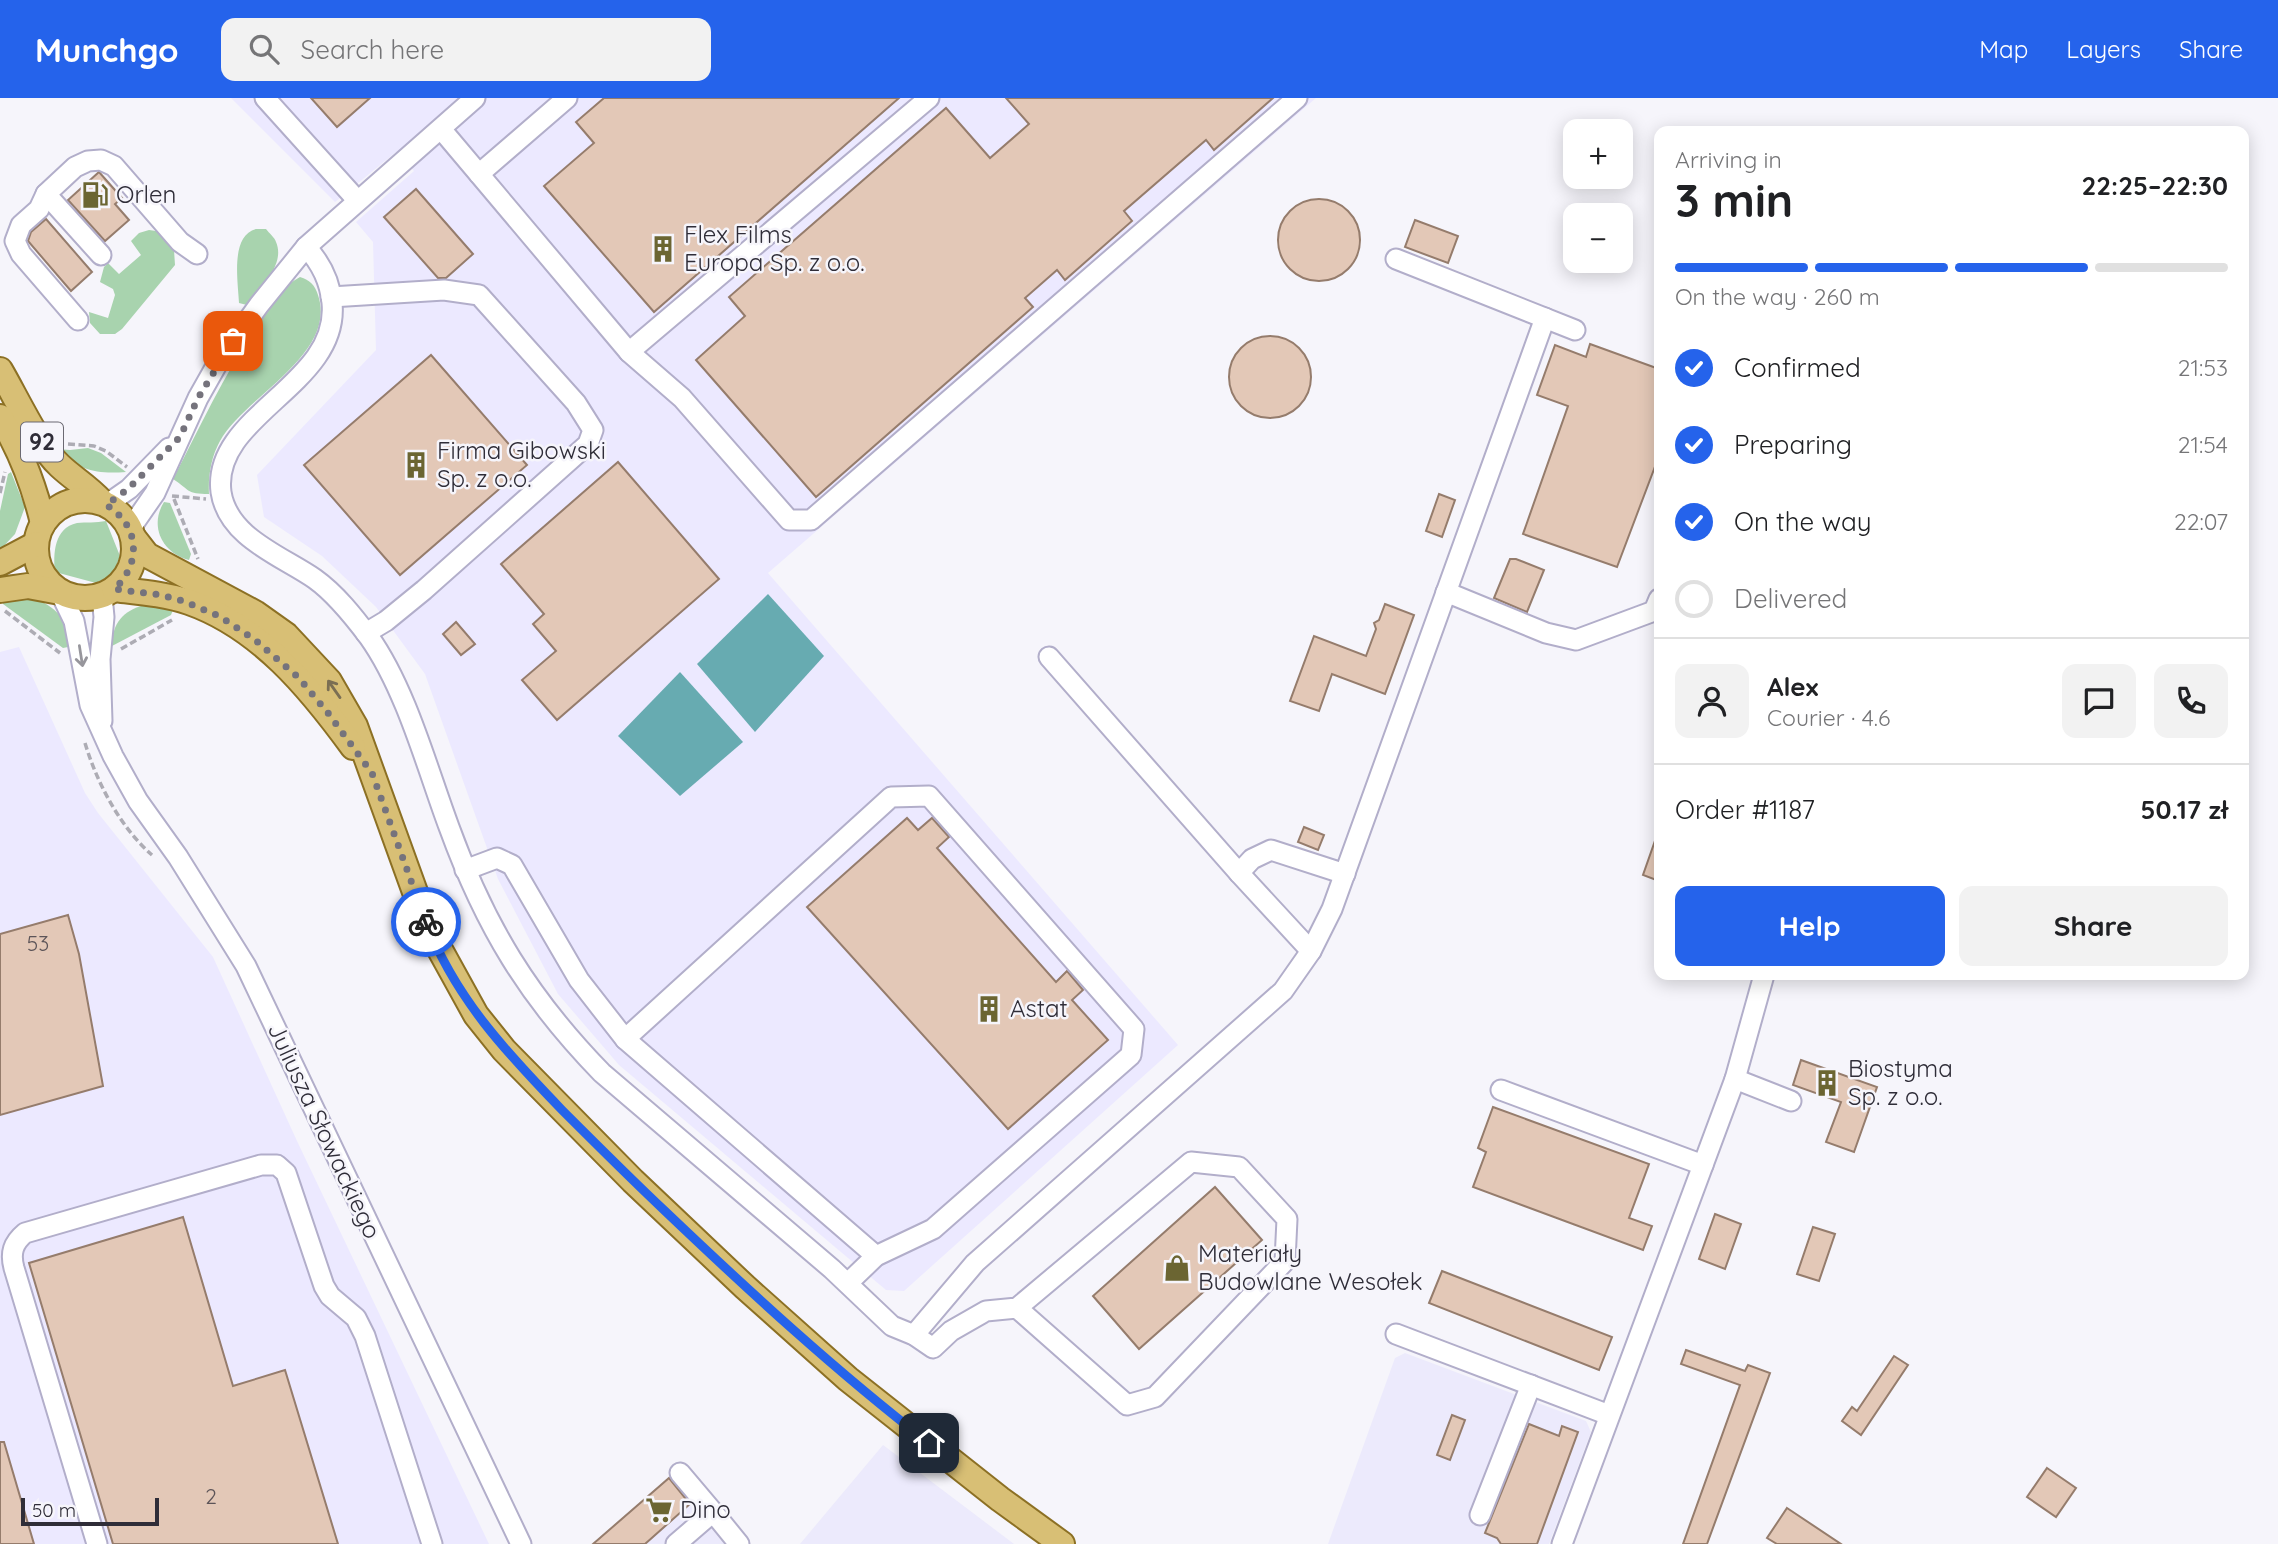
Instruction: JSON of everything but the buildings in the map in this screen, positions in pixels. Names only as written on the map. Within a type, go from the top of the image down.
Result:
[{"type":"main road","name":"92","points":[[0,370],[34,430],[59,465],[85,484],[104,503]]},
{"type":"main road","name":"92","points":[[0,416],[22,459],[38,501],[40,534]]},
{"type":"main road","points":[[0,563],[40,534],[58,508],[78,501],[104,503],[120,515],[147,555],[255,613],[286,635],[311,660],[341,698],[355,726],[412,885],[437,946],[476,1015],[504,1051],[642,1190],[827,1360],[1000,1499],[1062,1544]]},
{"type":"main road","points":[[108,593],[121,583],[131,566],[134,556],[131,533]]},
{"type":"main road","points":[[40,534],[37,561],[48,582],[60,592]]},
{"type":"main road","points":[[0,590],[28,586],[78,598],[108,593],[161,595],[190,603],[219,616],[254,639],[299,678],[372,773]]},
{"type":"street","points":[[265,98],[357,200]]},
{"type":"street","points":[[131,533],[155,493],[220,359],[259,305],[306,247],[475,98]]},
{"type":"street","points":[[479,174],[567,98]]},
{"type":"street","points":[[629,352],[929,98]]},
{"type":"street","points":[[440,129],[629,352],[682,398],[789,520],[811,520],[1297,98]]},
{"type":"street","points":[[78,320],[20,254],[15,241],[21,225],[39,209],[46,194],[75,167],[88,161],[102,160],[114,166],[180,242],[197,254]]},
{"type":"street","points":[[46,194],[101,255]]},
{"type":"street","points":[[306,247],[320,264],[331,297],[333,312],[330,331],[323,346],[305,370],[233,445],[221,475],[226,508],[236,524],[251,539],[317,581],[366,633],[393,680],[408,715],[475,894],[509,958],[530,990],[575,1045],[633,1100],[848,1283],[892,1325],[915,1335],[933,1348],[951,1331],[986,1311],[1017,1308],[1191,1162],[1239,1167],[1286,1219],[1285,1261],[1155,1397],[1127,1405],[1017,1308]]},
{"type":"street","points":[[1396,259],[1575,330]]},
{"type":"street","points":[[331,297],[444,290],[479,295],[576,403],[593,430],[588,444],[424,590],[386,621],[366,633]]},
{"type":"street","points":[[915,1335],[975,1263],[1283,991],[1311,951],[1332,909],[1345,874],[1545,318]]},
{"type":"street","points":[[104,503],[128,489],[180,437]]},
{"type":"street","name":"Juliusza Słowackiego","points":[[60,592],[74,621],[90,705],[124,778],[178,857],[246,966],[521,1544]]},
{"type":"street","points":[[1446,592],[1546,633],[1576,640],[1654,611]]},
{"type":"street","name":"Juliusza Słowackiego","points":[[103,733],[100,659],[108,593]]},
{"type":"street","points":[[1049,657],[1238,873],[1311,951]]},
{"type":"street","points":[[625,1039],[891,797],[929,796],[1134,1029],[1131,1055],[933,1229],[876,1255],[848,1283]]},
{"type":"street","points":[[1238,873],[1252,859],[1271,850],[1345,874]]},
{"type":"street","points":[[466,870],[497,858],[512,865],[579,980],[625,1039],[876,1255]]},
{"type":"street","points":[[1562,1544],[1735,1079],[1764,980]]},
{"type":"street","points":[[1735,1079],[1791,1101]]},
{"type":"street","points":[[1501,1090],[1703,1165]]},
{"type":"street","points":[[97,1544],[10,1256],[13,1248],[25,1233],[261,1165],[277,1166],[286,1173],[324,1286],[330,1296],[356,1318],[365,1336],[432,1544]]},
{"type":"street","points":[[1395,1334],[1609,1415]]},
{"type":"street","points":[[1480,1515],[1531,1385]]},
{"type":"street","points":[[680,1473],[738,1544]]},
{"type":"street","points":[[676,1544],[713,1512]]},
{"type":"path","points":[[64,443],[94,446],[106,451],[132,471]]},
{"type":"path","points":[[0,493],[6,467]]},
{"type":"path","points":[[166,493],[173,497],[202,499],[223,496]]},
{"type":"path","points":[[173,497],[198,559]]},
{"type":"path","points":[[0,608],[67,659]]},
{"type":"path","points":[[115,652],[174,619],[178,613]]},
{"type":"path","points":[[84,741],[105,793],[142,846],[160,862]]},
{"type":"shaded area","points":[[231,98],[1316,98],[768,573],[1178,1045],[904,1291],[886,1290],[619,1065],[558,994],[498,879],[425,674],[376,607],[322,556],[264,517],[257,475],[376,350],[373,242],[356,222],[414,171],[396,152],[335,202]]},
{"type":"shaded area","points":[[19,647],[85,793],[213,957],[297,1141],[489,1544],[0,1544],[0,652]]},
{"type":"shaded area","points":[[1405,1353],[1586,1421],[1591,1432],[1549,1544],[1328,1544],[1395,1358]]},
{"type":"shaded area","points":[[883,1445],[1014,1544],[800,1544]]},
{"type":"shaded area","points":[[684,1465],[742,1532],[736,1544],[593,1544]]},
{"type":"green space","points":[[256,229],[266,229],[276,242],[278,251],[270,276],[247,305],[239,303],[237,260],[242,240]]},
{"type":"green space","points":[[156,231],[174,250],[175,265],[122,329],[115,334],[100,334],[90,323],[89,312],[108,318],[115,295],[113,289],[100,282],[104,267],[108,263],[119,274],[141,255],[131,241],[139,233]]},
{"type":"green space","points":[[300,277],[312,283],[318,295],[321,316],[315,337],[286,374],[248,408],[220,441],[211,467],[209,494],[189,491],[173,479],[215,396],[271,306],[284,289]]},
{"type":"green space","points":[[88,448],[101,453],[126,472],[89,470],[58,449]]},
{"type":"green space","points":[[11,472],[25,507],[15,534],[0,550],[0,511],[8,474]]},
{"type":"green space","points":[[164,502],[170,503],[191,554],[189,560],[172,551],[161,537],[158,520]]},
{"type":"green space","points":[[106,521],[120,556],[113,574],[96,583],[55,572],[55,550],[64,530],[77,523]]},
{"type":"green space","points":[[32,598],[47,605],[60,616],[68,630],[68,647],[63,648],[3,604]]},
{"type":"green space","points":[[144,605],[173,610],[171,615],[112,646],[114,631],[120,619]]},
{"type":"water","points":[[768,594],[824,656],[755,732],[697,664]]},
{"type":"water","points":[[680,672],[743,742],[680,796],[618,736]]},
{"type":"way so far","points":[[233,341],[198,398],[180,437],[128,489],[106,505],[126,522],[134,547],[134,556],[127,575],[114,589],[161,595],[190,603],[219,616],[254,639],[299,678],[372,773],[426,922]]},
{"type":"place","name":"Orlen","points":[[95,195]]},
{"type":"place","name":"Flex Films Europa Sp. z o.o.","points":[[663,249]]},
{"type":"place","name":"Firma Gibowski Sp. z o.o.","points":[[416,465]]},
{"type":"place","name":"Astat","points":[[989,1009]]},
{"type":"place","name":"Biostyma Sp. z o.o.","points":[[1827,1083]]},
{"type":"place","name":"Materiały Budowlane Wesołek","points":[[1177,1268]]},
{"type":"place","name":"Dino","points":[[659,1510]]},
{"type":"route","points":[[426,922],[455,981],[476,1015],[504,1051],[633,1181],[745,1287],[848,1379],[929,1443]]}]
